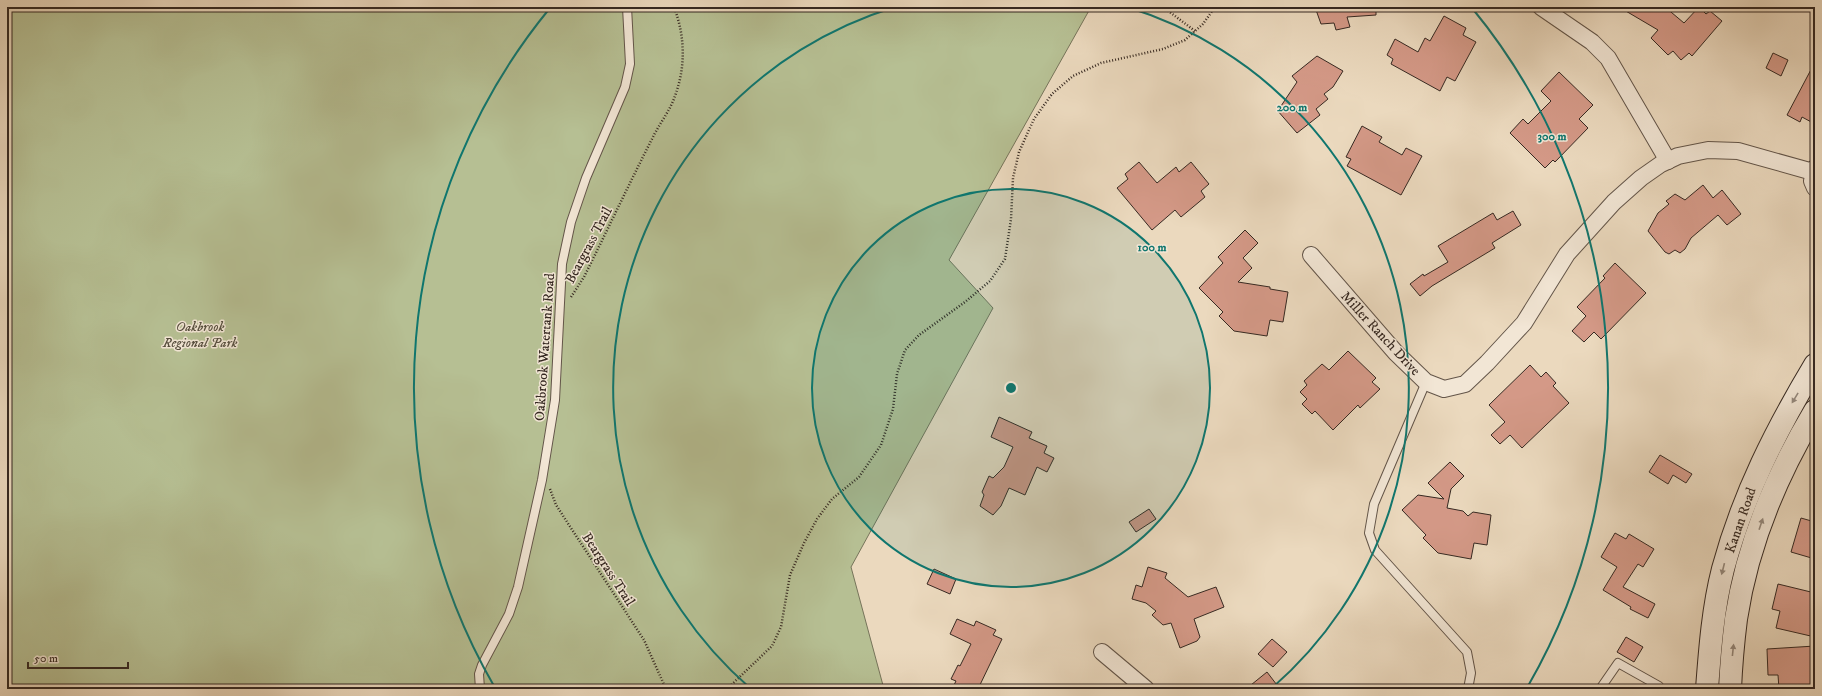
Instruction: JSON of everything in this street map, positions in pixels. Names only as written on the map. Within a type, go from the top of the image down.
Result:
[{"type":"main road","name":"Kanan Road","points":[[1707,689],[1714,611],[1723,570],[1735,530],[1765,453],[1815,365]]},
{"type":"main road","name":"Kanan Road","points":[[1730,689],[1736,618],[1754,544],[1767,506],[1784,467],[1815,411]]},
{"type":"street","points":[[1541,7],[1592,42],[1608,58],[1668,161]]},
{"type":"street","name":"Miller Ranch Drive","points":[[1311,255],[1396,354],[1426,382],[1444,389],[1465,384],[1524,323],[1566,254],[1614,202],[1641,178],[1668,161],[1678,156],[1708,150],[1738,150],[1814,170],[1812,180],[1815,188]]},
{"type":"street","points":[[1102,652],[1146,689]]},
{"type":"lane","name":"Oakbrook Watertank Road","points":[[480,689],[479,674],[482,665],[509,614],[518,587],[542,480],[555,400],[562,264],[571,222],[586,178],[625,87],[630,64],[627,7]]},
{"type":"lane","points":[[1426,382],[1374,504],[1369,533],[1375,550],[1467,652],[1472,673],[1468,689]]},
{"type":"lane","points":[[1600,689],[1618,663],[1659,686]]},
{"type":"path","name":"Beargrass Trail","points":[[567,304],[584,277],[652,139],[675,96],[682,63],[683,46],[681,25],[674,7]]},
{"type":"path","points":[[1163,7],[1195,31]]},
{"type":"path","points":[[727,689],[772,646],[781,627],[790,575],[814,525],[832,499],[860,477],[881,445],[893,409],[897,374],[905,350],[919,335],[990,282],[1005,259],[1011,219],[1013,178],[1019,152],[1039,113],[1052,94],[1073,76],[1102,63],[1163,49],[1185,40],[1203,24],[1215,7]]},
{"type":"path","name":"Beargrass Trail","points":[[551,483],[550,489],[556,505],[644,640],[666,689]]},
{"type":"green space","name":"Oakbrook Regional Park","points":[[7,7],[1091,7],[949,260],[993,308],[851,567],[884,689],[7,689]]},
{"type":"building","points":[[1315,7],[1376,7],[1376,15],[1347,17],[1350,27],[1336,30],[1334,23],[1321,24]]},
{"type":"building","points":[[1619,7],[1665,7],[1684,23],[1699,7],[1706,14],[1710,11],[1722,21],[1692,56],[1689,53],[1681,60],[1673,51],[1668,55],[1651,38],[1658,30]]},
{"type":"building","points":[[1444,16],[1466,28],[1463,35],[1476,42],[1455,81],[1447,77],[1440,91],[1391,64],[1393,59],[1387,55],[1395,39],[1418,52],[1425,38],[1430,41]]},
{"type":"building","points":[[1773,53],[1788,60],[1781,76],[1766,68]]},
{"type":"building","points":[[1317,56],[1343,71],[1333,87],[1324,94],[1328,99],[1316,109],[1320,115],[1297,133],[1277,110],[1297,82],[1292,76]]},
{"type":"building","points":[[1815,62],[1815,124],[1802,117],[1800,122],[1787,115]]},
{"type":"building","points":[[1559,72],[1593,105],[1579,119],[1588,128],[1555,162],[1553,160],[1545,168],[1510,133],[1523,119],[1528,124],[1551,101],[1541,91]]},
{"type":"building","points":[[1362,126],[1382,137],[1379,142],[1402,155],[1406,148],[1422,156],[1401,195],[1347,166],[1351,159],[1346,157]]},
{"type":"building","points":[[1139,162],[1157,183],[1176,167],[1179,172],[1191,162],[1209,184],[1201,191],[1205,197],[1181,217],[1175,210],[1152,230],[1117,188],[1128,179],[1125,174]]},
{"type":"building","points":[[1703,185],[1713,198],[1722,190],[1741,214],[1727,225],[1718,215],[1691,238],[1685,249],[1680,253],[1675,250],[1669,254],[1665,252],[1648,231],[1658,213],[1669,204],[1666,201],[1675,194],[1685,200]]},
{"type":"building","points":[[1513,211],[1521,225],[1492,243],[1495,248],[1432,286],[1420,296],[1410,284],[1423,274],[1424,276],[1448,262],[1438,246],[1493,213],[1497,220]]},
{"type":"building","points":[[1245,230],[1258,243],[1243,258],[1252,268],[1238,282],[1270,287],[1270,289],[1288,292],[1283,322],[1270,320],[1267,336],[1234,331],[1219,316],[1223,312],[1199,288],[1223,263],[1218,257]]},
{"type":"building","points":[[1615,263],[1646,293],[1601,339],[1594,332],[1584,342],[1572,331],[1586,316],[1577,307],[1605,278],[1603,276]]},
{"type":"building","points":[[1348,351],[1376,378],[1372,382],[1380,389],[1360,408],[1358,405],[1333,430],[1315,411],[1312,414],[1302,404],[1307,399],[1300,392],[1307,385],[1304,381],[1322,364],[1329,370]]},
{"type":"building","points":[[1530,365],[1541,377],[1546,372],[1556,383],[1553,386],[1569,403],[1522,448],[1510,435],[1500,444],[1491,435],[1505,422],[1489,405]]},
{"type":"building","points":[[999,417],[1032,432],[1029,438],[1047,446],[1044,453],[1054,458],[1047,472],[1037,467],[1025,495],[1009,488],[1001,506],[993,515],[980,506],[984,495],[982,492],[989,476],[993,478],[1004,467],[1013,447],[991,437]]},
{"type":"building","points":[[1660,455],[1692,474],[1686,483],[1673,475],[1668,484],[1649,472]]},
{"type":"building","points":[[1450,462],[1464,476],[1451,489],[1447,508],[1463,511],[1468,516],[1473,512],[1491,515],[1487,545],[1474,543],[1471,559],[1438,553],[1423,538],[1426,535],[1402,510],[1418,495],[1444,499],[1428,483]]},
{"type":"building","points":[[1149,509],[1156,519],[1136,532],[1129,522]]},
{"type":"building","points":[[1801,518],[1815,522],[1815,559],[1791,552]]},
{"type":"building","points":[[1615,533],[1626,539],[1629,534],[1654,549],[1643,567],[1638,564],[1623,587],[1655,604],[1648,618],[1630,609],[1631,607],[1603,590],[1617,567],[1601,557]]},
{"type":"building","points":[[1148,567],[1167,573],[1165,578],[1188,597],[1216,587],[1224,607],[1194,619],[1200,637],[1197,641],[1180,648],[1171,623],[1163,625],[1152,615],[1156,611],[1146,603],[1132,599],[1136,585],[1142,587]]},
{"type":"building","points":[[934,569],[956,579],[950,594],[927,584]]},
{"type":"building","points":[[1778,584],[1815,593],[1815,637],[1776,628],[1780,611],[1772,609]]},
{"type":"building","points":[[957,619],[974,626],[976,621],[996,630],[993,635],[1002,639],[978,689],[952,689],[956,681],[951,679],[958,665],[960,666],[971,644],[950,634]]},
{"type":"building","points":[[1626,637],[1643,647],[1634,662],[1617,652]]},
{"type":"building","points":[[1272,639],[1287,652],[1273,667],[1258,654]]},
{"type":"building","points":[[1815,646],[1815,689],[1779,689],[1778,675],[1768,675],[1767,649]]},
{"type":"building","points":[[1267,672],[1280,689],[1246,689]]}]
